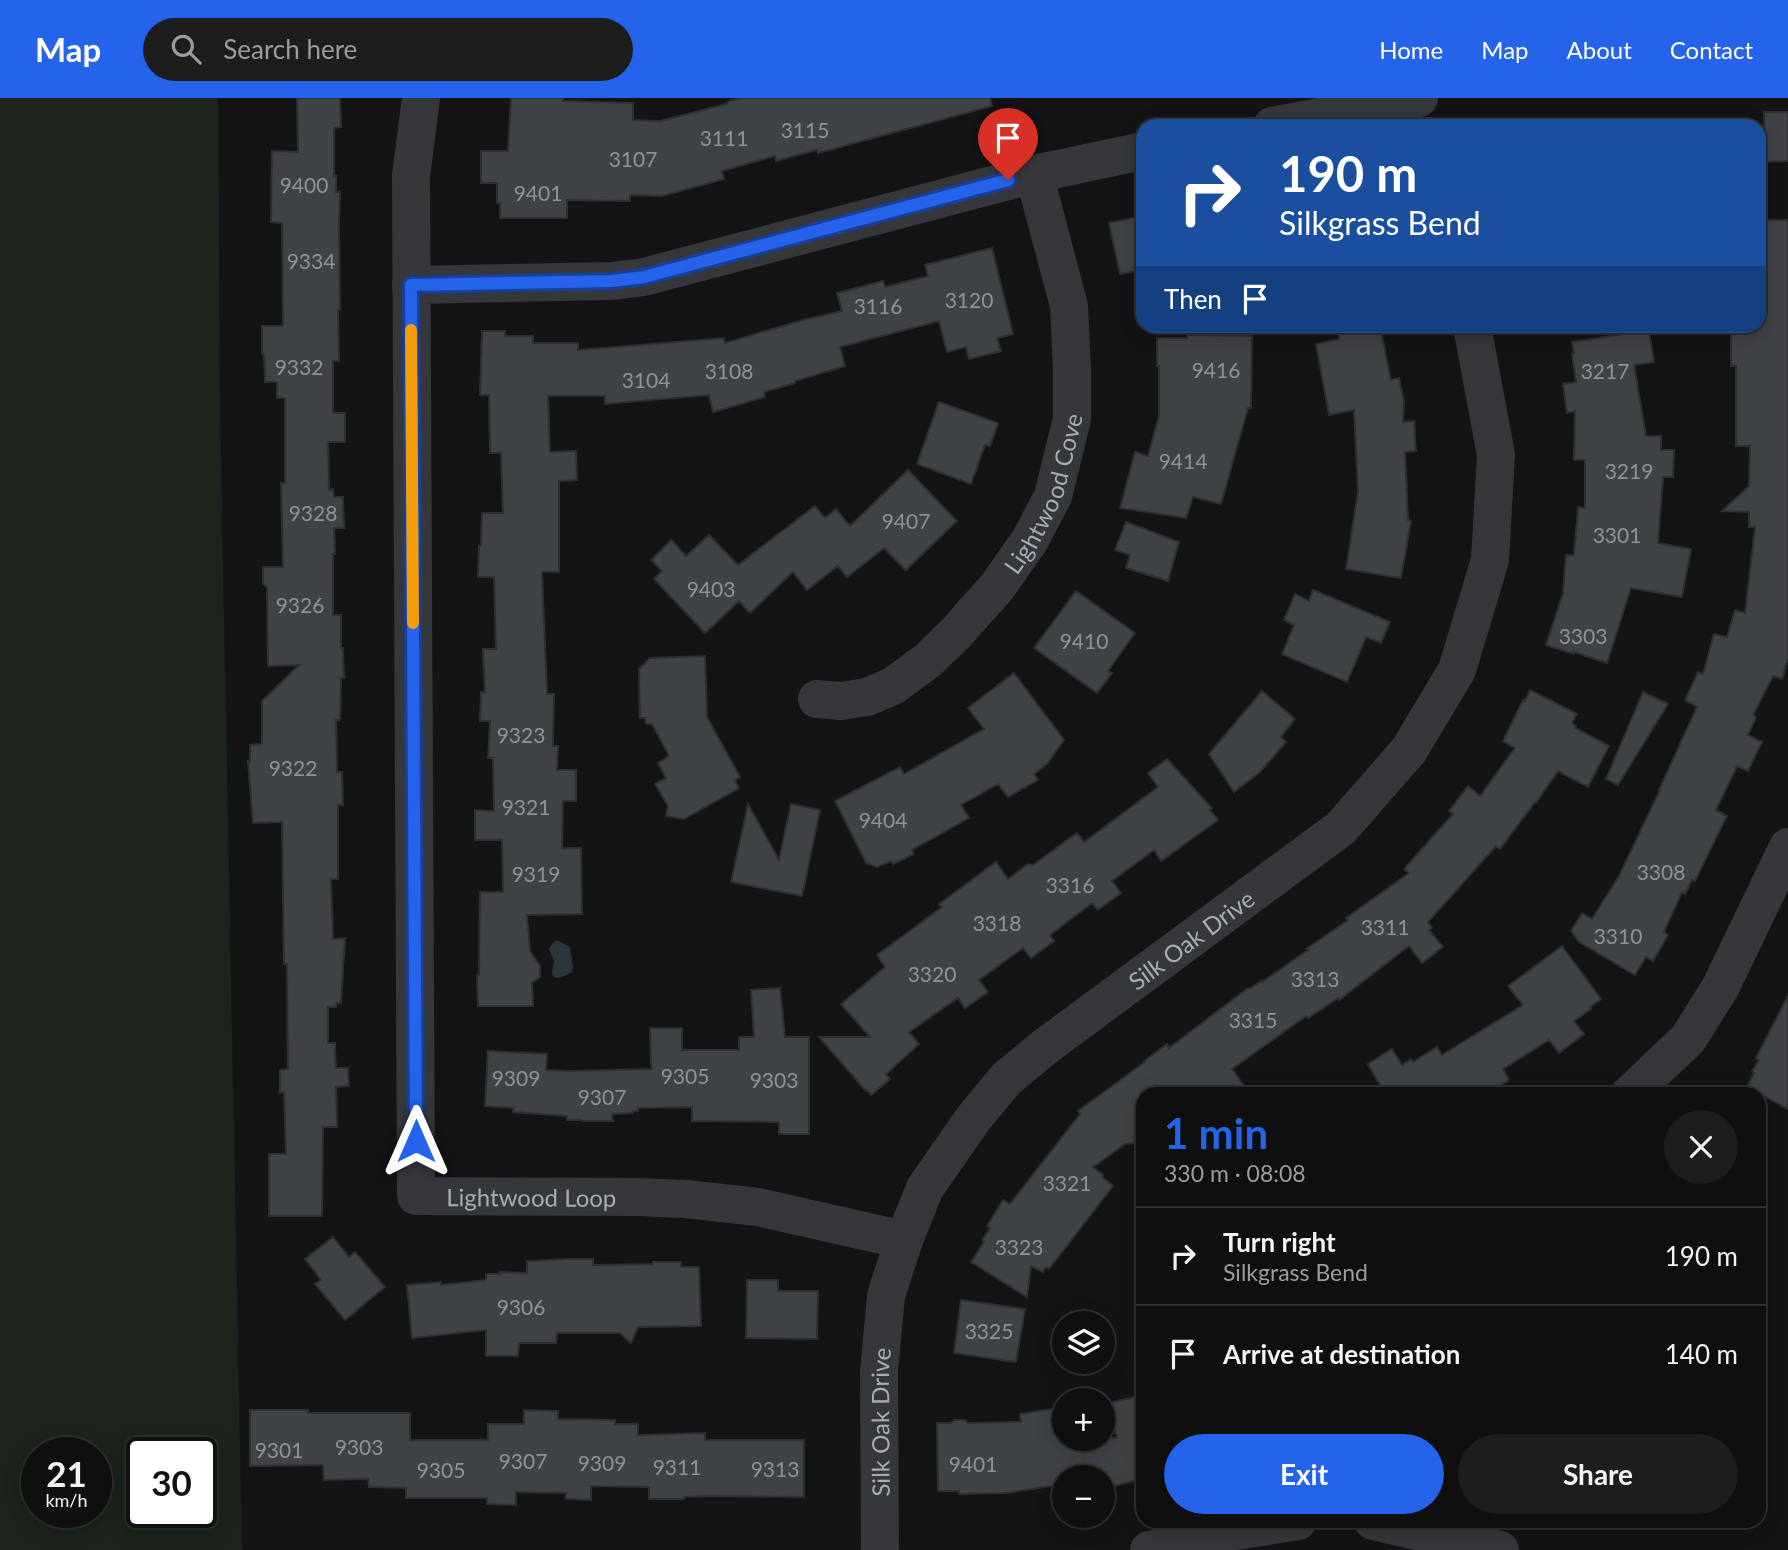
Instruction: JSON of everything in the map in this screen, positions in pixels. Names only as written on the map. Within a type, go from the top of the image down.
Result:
[{"type":"street","name":"Lightwood Loop","points":[[421,98],[411,176],[416,1196],[686,1199],[758,1208],[904,1240]]},
{"type":"street","points":[[1309,119],[1419,98]]},
{"type":"street","points":[[1431,98],[1435,119]]},
{"type":"street","points":[[411,285],[612,281],[644,277],[1034,174],[1136,152]]},
{"type":"street","name":"Lightwood Cove","points":[[817,699],[841,701],[867,697],[893,686],[927,661],[997,587],[1030,540],[1053,496],[1072,419],[1069,306],[1034,174]]},
{"type":"street","name":"Silk Oak Drive","points":[[880,1550],[879,1371],[886,1296],[925,1188],[973,1119],[1006,1079],[1046,1046],[1341,828],[1409,750],[1457,670],[1490,560],[1496,455],[1473,333]]},
{"type":"street","points":[[1637,1087],[1688,1039],[1720,988],[1788,848]]},
{"type":"street","points":[[1149,1550],[1254,1528]]},
{"type":"street","points":[[1404,1528],[1500,1550]]},
{"type":"shaded area","points":[[0,98],[218,98],[220,407],[242,1550],[0,1550]]},
{"type":"shaded area","points":[[557,940],[570,947],[573,967],[572,972],[554,977],[554,961],[549,949]]},
{"type":"building","points":[[297,98],[340,98],[341,127],[334,128],[334,176],[336,192],[340,192],[340,310],[339,361],[333,361],[333,413],[345,413],[345,442],[328,442],[329,490],[333,489],[334,497],[343,497],[344,528],[334,528],[333,615],[341,615],[343,648],[344,678],[341,678],[340,720],[336,720],[337,772],[342,772],[343,805],[338,805],[338,879],[331,879],[333,939],[345,938],[341,1003],[336,1003],[336,1007],[328,1007],[328,1043],[335,1043],[336,1068],[348,1068],[349,1086],[336,1087],[337,1127],[323,1127],[322,1216],[269,1216],[269,1154],[286,1154],[284,1092],[280,1093],[280,1070],[288,1069],[282,822],[253,823],[248,761],[250,745],[262,744],[262,701],[299,665],[268,666],[267,587],[263,584],[263,567],[283,567],[281,483],[285,483],[285,398],[277,398],[277,382],[265,382],[262,353],[262,326],[283,326],[282,223],[271,222],[272,151],[298,152]]},
{"type":"building","points":[[511,98],[564,98],[563,101],[633,103],[633,120],[660,121],[726,104],[739,98],[990,98],[992,106],[818,153],[817,150],[776,161],[775,156],[722,171],[724,179],[662,196],[630,195],[630,201],[567,200],[567,218],[500,218],[497,183],[481,183],[481,151],[508,151]]},
{"type":"building","points":[[1764,112],[1788,112],[1788,161],[1766,162]]},
{"type":"building","points":[[1136,217],[1136,271],[1120,274],[1109,223]]},
{"type":"building","points":[[1766,220],[1788,220],[1788,659],[1782,679],[1773,676],[1753,715],[1756,717],[1748,735],[1762,742],[1748,771],[1737,766],[1716,810],[1727,816],[1695,881],[1692,880],[1685,894],[1682,892],[1664,932],[1668,935],[1653,961],[1646,957],[1635,975],[1579,942],[1571,931],[1582,913],[1592,919],[1619,876],[1697,707],[1685,700],[1698,672],[1703,674],[1714,634],[1727,637],[1735,610],[1745,613],[1755,527],[1749,527],[1749,512],[1722,511],[1749,486],[1750,446],[1736,446],[1736,366],[1731,366],[1731,333],[1766,333]]},
{"type":"building","points":[[992,248],[1013,334],[997,338],[1001,351],[969,359],[966,347],[947,352],[939,321],[840,347],[845,366],[764,392],[765,397],[713,412],[709,395],[605,404],[605,396],[548,396],[550,452],[576,451],[577,480],[559,481],[559,572],[542,572],[547,694],[554,694],[553,746],[558,746],[557,770],[576,770],[576,801],[563,801],[562,848],[581,848],[582,914],[527,915],[530,951],[540,966],[540,977],[532,983],[533,1006],[478,1006],[480,892],[503,892],[502,840],[475,840],[475,810],[494,811],[493,758],[488,758],[490,721],[480,721],[481,692],[485,692],[483,649],[496,649],[494,577],[478,577],[479,546],[482,513],[503,513],[501,453],[490,453],[489,395],[480,395],[482,331],[505,331],[505,336],[533,336],[533,343],[578,343],[578,350],[724,338],[725,343],[842,311],[837,293],[883,281],[885,287],[928,276],[925,265]]},
{"type":"building","points":[[1338,333],[1381,333],[1391,380],[1399,378],[1404,401],[1403,422],[1414,421],[1416,451],[1405,452],[1408,520],[1411,521],[1401,578],[1346,569],[1358,492],[1354,410],[1329,415],[1316,344],[1339,339]]},
{"type":"building","points":[[1630,333],[1649,333],[1654,362],[1634,365],[1646,436],[1661,436],[1661,450],[1674,450],[1673,477],[1663,477],[1658,543],[1691,549],[1682,597],[1631,588],[1607,663],[1546,645],[1563,593],[1566,555],[1574,555],[1578,507],[1585,508],[1585,460],[1574,460],[1575,411],[1567,413],[1563,384],[1576,382],[1572,342]]},
{"type":"building","points":[[1187,335],[1252,336],[1251,408],[1248,408],[1221,504],[1193,497],[1186,518],[1120,508],[1135,452],[1148,456],[1159,416],[1157,338],[1187,338]]},
{"type":"building","points":[[939,402],[998,423],[990,446],[985,445],[971,484],[917,464]]},
{"type":"building","points":[[908,470],[957,521],[906,570],[884,548],[847,577],[838,566],[807,590],[793,572],[750,613],[739,601],[705,633],[654,579],[662,571],[651,560],[671,540],[686,556],[709,535],[738,565],[815,506],[825,518],[836,509],[850,526]]},
{"type":"building","points":[[1126,522],[1179,542],[1168,581],[1126,568],[1130,555],[1115,550]]},
{"type":"building","points":[[1313,590],[1390,622],[1381,643],[1366,637],[1347,682],[1282,654],[1294,625],[1284,620],[1295,594],[1309,601]]},
{"type":"building","points":[[1076,591],[1135,633],[1108,671],[1112,673],[1097,693],[1034,648]]},
{"type":"building","points":[[705,656],[707,717],[740,777],[735,780],[739,788],[684,819],[666,816],[668,806],[655,784],[666,778],[658,763],[669,756],[652,724],[646,724],[645,718],[640,718],[639,669],[650,658]]},
{"type":"building","points":[[1014,673],[1064,740],[1047,764],[1034,774],[1038,780],[1008,797],[998,784],[961,805],[969,818],[912,850],[914,854],[893,864],[891,861],[877,867],[866,863],[835,801],[900,767],[904,774],[984,729],[968,708]]},
{"type":"building","points":[[1530,690],[1577,714],[1572,723],[1575,728],[1609,746],[1588,787],[1558,771],[1500,849],[1496,846],[1428,922],[1432,928],[1429,930],[1443,947],[1422,963],[1409,946],[1339,1000],[1338,998],[1308,1018],[1306,1016],[1232,1069],[1245,1087],[1136,1087],[1136,1141],[1125,1144],[1093,1167],[1113,1186],[1049,1269],[1046,1267],[1043,1272],[1031,1266],[1027,1297],[971,1262],[984,1242],[982,1240],[990,1228],[987,1226],[1003,1200],[1010,1204],[1080,1114],[1078,1111],[1167,1044],[1169,1048],[1248,988],[1262,982],[1308,950],[1306,949],[1348,920],[1346,918],[1409,873],[1404,869],[1453,814],[1449,811],[1468,786],[1480,796],[1515,748],[1503,741],[1523,700],[1525,701]]},
{"type":"building","points":[[1262,691],[1295,719],[1281,737],[1286,742],[1260,772],[1234,792],[1209,754]]},
{"type":"building","points":[[1643,692],[1668,704],[1618,785],[1606,779]]},
{"type":"building","points":[[1167,759],[1212,808],[1210,810],[1218,820],[1161,861],[1154,850],[1112,881],[1121,893],[1098,910],[1092,903],[1050,935],[1054,941],[1031,958],[1023,948],[979,980],[988,992],[965,1008],[958,998],[909,1032],[919,1044],[886,1074],[890,1079],[871,1095],[866,1091],[819,1037],[870,1037],[841,1004],[885,967],[877,955],[942,907],[939,904],[996,862],[1008,879],[1028,864],[1033,865],[1077,833],[1084,842],[1158,787],[1148,773]]},
{"type":"building","points":[[748,804],[779,860],[791,804],[820,810],[802,896],[731,882]]},
{"type":"building","points":[[1562,946],[1601,999],[1574,1021],[1584,1034],[1559,1053],[1549,1040],[1503,1069],[1509,1080],[1498,1087],[1381,1087],[1368,1064],[1392,1049],[1402,1065],[1411,1059],[1413,1062],[1437,1047],[1442,1055],[1523,1005],[1508,986]]},
{"type":"building","points":[[780,988],[785,1037],[809,1037],[809,1134],[779,1134],[779,1122],[692,1121],[692,1107],[638,1108],[638,1111],[633,1113],[612,1114],[613,1121],[583,1121],[567,1120],[567,1116],[513,1112],[513,1108],[485,1106],[488,1051],[547,1054],[546,1070],[651,1069],[650,1028],[682,1028],[682,1050],[739,1050],[739,1037],[754,1037],[751,990]]},
{"type":"building","points":[[1788,996],[1788,1109],[1766,1097],[1766,1087],[1747,1087],[1759,1060],[1756,1058]]},
{"type":"building","points":[[333,1237],[349,1257],[355,1252],[385,1287],[345,1320],[315,1284],[321,1280],[305,1259]]},
{"type":"building","points":[[593,1259],[593,1265],[681,1262],[681,1267],[699,1267],[701,1326],[638,1327],[631,1343],[620,1333],[557,1333],[556,1343],[519,1343],[518,1356],[486,1356],[486,1330],[412,1338],[407,1285],[441,1282],[441,1285],[486,1280],[486,1274],[527,1273],[527,1261]]},
{"type":"building","points":[[747,1280],[778,1280],[778,1291],[818,1291],[817,1339],[746,1338]]},
{"type":"building","points":[[961,1300],[1025,1309],[1016,1362],[954,1353]]},
{"type":"building","points":[[1136,1397],[1136,1481],[1115,1486],[1115,1465],[1052,1465],[1052,1486],[1006,1493],[959,1494],[959,1491],[938,1491],[937,1423],[951,1423],[954,1420],[965,1420],[968,1423],[1021,1422],[1020,1414],[1052,1409],[1052,1451],[1115,1451],[1115,1401]]},
{"type":"building","points":[[250,1410],[410,1413],[410,1440],[488,1440],[488,1424],[524,1424],[524,1410],[558,1411],[558,1419],[615,1420],[615,1424],[638,1424],[638,1435],[705,1433],[705,1440],[804,1440],[804,1497],[707,1496],[649,1499],[649,1487],[591,1486],[591,1500],[566,1499],[566,1493],[516,1492],[516,1505],[487,1504],[487,1498],[406,1498],[406,1488],[369,1487],[368,1479],[324,1480],[323,1465],[250,1466]]},
{"type":"slow traffic","points":[[411,330],[413,623]]},
{"type":"route","points":[[416,1141],[411,285],[612,281],[644,277],[1008,180]]}]
